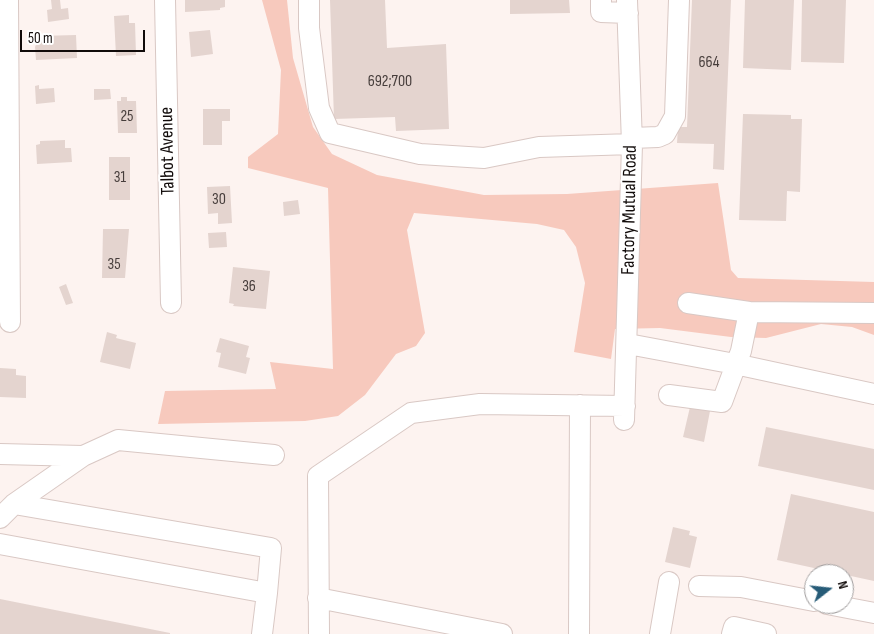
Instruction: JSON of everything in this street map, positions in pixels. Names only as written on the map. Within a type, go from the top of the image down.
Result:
[{"type":"street","points":[[8,0],[10,322]]},
{"type":"street","name":"Talbot Avenue","points":[[165,0],[171,303]]},
{"type":"street","points":[[309,0],[309,28],[319,108],[330,133],[420,154],[484,158],[539,147],[632,141],[665,134],[675,116],[679,0]]},
{"type":"street","points":[[601,0],[601,12],[628,6]]},
{"type":"street","name":"Factory Mutual Road","points":[[580,405],[624,413],[628,344],[632,141],[628,6]]},
{"type":"street","points":[[688,303],[749,312],[874,313]]},
{"type":"street","points":[[669,395],[722,402],[741,351],[749,312]]},
{"type":"street","points":[[628,344],[735,364],[874,394]]},
{"type":"street","points":[[318,634],[318,476],[411,413],[480,404],[580,405],[580,634]]},
{"type":"street","points":[[0,518],[14,504],[82,456],[118,440],[274,455]]},
{"type":"street","points":[[0,454],[82,456]]},
{"type":"street","points":[[14,504],[271,548],[262,634]]},
{"type":"street","points":[[0,544],[267,593]]},
{"type":"street","points":[[660,634],[669,582]]},
{"type":"street","points":[[699,586],[741,587],[804,599]]},
{"type":"street","points":[[318,598],[502,634]]},
{"type":"street","points":[[854,609],[874,613]]},
{"type":"street","points":[[732,634],[734,627],[766,634]]},
{"type":"shaded area","points":[[262,0],[287,0],[293,58],[313,127],[332,154],[377,175],[484,195],[567,194],[718,183],[731,270],[738,278],[874,282],[874,335],[852,327],[821,324],[766,338],[731,337],[660,328],[615,329],[611,359],[574,352],[585,283],[576,247],[564,230],[537,224],[414,213],[407,230],[425,333],[416,346],[396,354],[365,395],[338,416],[305,421],[158,424],[165,391],[276,389],[270,362],[333,369],[328,188],[248,168],[248,157],[278,134],[281,70]]},
{"type":"building","points":[[51,0],[60,0],[61,9],[68,8],[69,19],[48,22],[47,10],[52,9]]},
{"type":"building","points":[[185,0],[225,0],[225,7],[220,8],[220,10],[185,12]]},
{"type":"building","points":[[330,0],[385,0],[387,48],[446,44],[449,129],[396,131],[395,117],[334,119]]},
{"type":"building","points":[[510,0],[569,0],[570,13],[510,14]]},
{"type":"building","points":[[692,0],[731,0],[724,170],[713,169],[714,144],[677,143],[678,127],[687,127]]},
{"type":"building","points":[[745,0],[794,0],[791,70],[743,68]]},
{"type":"building","points":[[802,0],[846,0],[844,63],[801,62]]},
{"type":"building","points":[[129,15],[129,23],[135,23],[136,55],[116,56],[114,16]]},
{"type":"building","points":[[210,30],[213,54],[191,57],[189,32]]},
{"type":"building","points":[[76,35],[77,58],[36,60],[35,47],[39,36]]},
{"type":"building","points":[[39,85],[39,89],[54,88],[55,102],[36,104],[35,86]]},
{"type":"building","points":[[94,89],[110,89],[111,99],[94,100]]},
{"type":"building","points":[[121,97],[127,97],[127,101],[136,101],[137,133],[118,133],[117,101],[121,101]]},
{"type":"building","points":[[203,109],[230,109],[230,121],[222,121],[222,145],[203,145]]},
{"type":"building","points":[[743,114],[791,115],[791,119],[802,119],[800,192],[787,191],[786,221],[739,220]]},
{"type":"building","points":[[65,140],[65,148],[71,148],[72,162],[37,164],[36,145],[40,144],[40,141]]},
{"type":"building","points":[[109,157],[130,157],[130,200],[109,200]]},
{"type":"building","points":[[230,186],[232,223],[218,224],[218,213],[208,214],[207,187]]},
{"type":"building","points":[[298,200],[300,214],[284,216],[283,202]]},
{"type":"building","points":[[103,229],[129,229],[125,278],[102,278]]},
{"type":"building","points":[[226,232],[227,247],[209,248],[208,233]]},
{"type":"building","points":[[233,267],[270,271],[266,309],[233,306],[234,304],[229,303]]},
{"type":"building","points":[[66,284],[73,303],[66,305],[59,287]]},
{"type":"building","points":[[107,332],[117,335],[116,338],[136,343],[130,369],[100,362]]},
{"type":"building","points":[[220,338],[249,346],[246,357],[250,358],[246,374],[218,367],[221,353],[216,352]]},
{"type":"building","points":[[0,368],[16,369],[16,375],[26,376],[26,398],[0,397]]},
{"type":"building","points":[[690,407],[710,411],[704,442],[683,437]]},
{"type":"building","points":[[766,427],[874,449],[874,490],[758,466]]},
{"type":"building","points":[[791,494],[874,512],[874,581],[854,577],[854,564],[804,564],[804,566],[777,560]]},
{"type":"building","points":[[673,527],[690,531],[689,535],[697,537],[690,568],[665,562]]},
{"type":"building","points":[[0,599],[170,633],[170,634],[0,634]]}]
